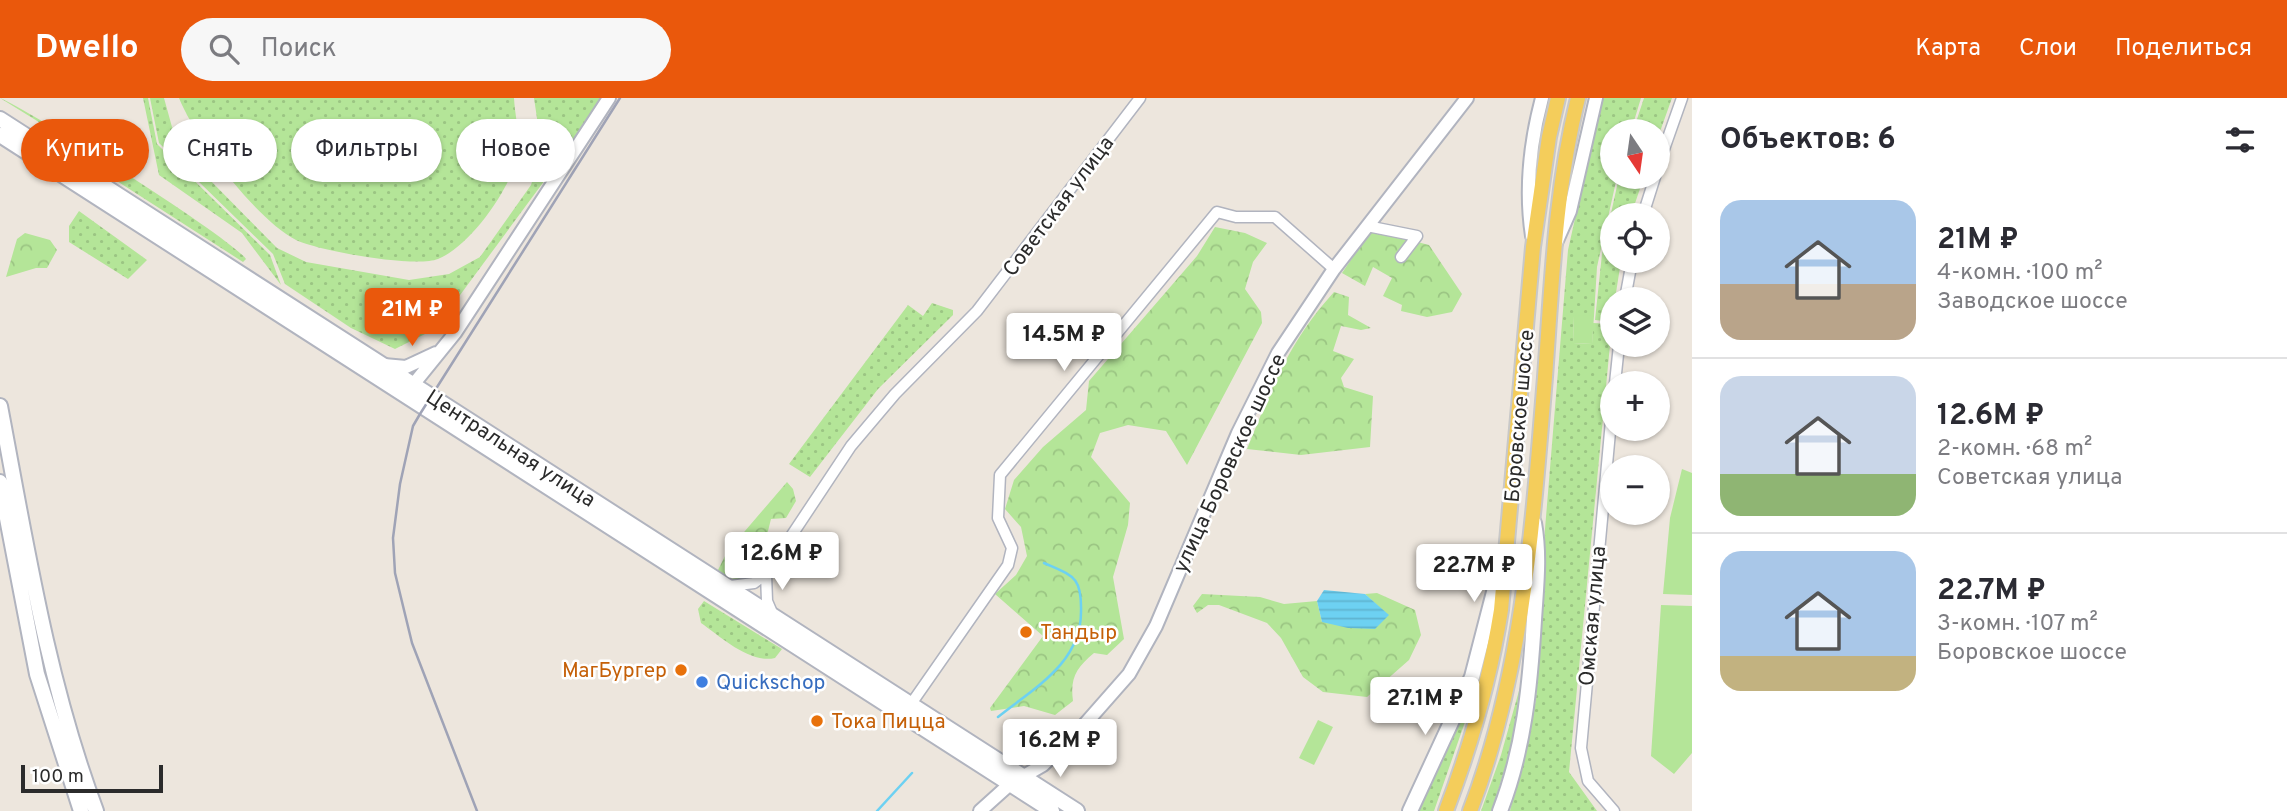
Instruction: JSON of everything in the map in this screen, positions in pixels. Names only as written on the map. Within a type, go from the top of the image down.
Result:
[{"type":"main road","name":"Боровское шоссе","points":[[1446,811],[1475,729],[1493,662],[1509,544],[1533,247],[1549,137],[1558,98]]},
{"type":"main road","name":"Боровское шоссе","points":[[1470,811],[1506,698],[1532,511],[1553,248],[1565,161],[1578,98]]},
{"type":"main road","name":"Центральная улица","points":[[0,119],[381,364],[408,389],[1052,811]]},
{"type":"main road","name":"Центральная улица","points":[[0,135],[727,586],[1077,811]]},
{"type":"main road","points":[[0,406],[48,658],[73,748],[96,811]]},
{"type":"main road","points":[[0,482],[37,674],[81,811]]},
{"type":"main road","points":[[1500,811],[1520,748],[1530,687],[1539,552],[1532,511]]},
{"type":"main road","points":[[1410,811],[1471,681],[1487,630],[1496,580],[1509,544]]},
{"type":"street","points":[[408,389],[444,347],[610,98]]},
{"type":"street","name":"Советская улица","points":[[766,574],[851,446],[895,394],[977,311],[1140,98]]},
{"type":"street","name":"улица Боровское шоссе","points":[[980,811],[1010,784],[1043,765],[1085,724],[1138,660],[1156,626],[1254,398],[1293,330],[1334,269],[1466,98]]},
{"type":"street","points":[[1533,247],[1529,177],[1542,98]]},
{"type":"street","points":[[1553,248],[1570,211],[1596,98]]},
{"type":"street","points":[[1670,132],[1682,98]]},
{"type":"street","points":[[911,704],[1008,565],[1013,548],[998,518],[1000,475],[1217,212],[1236,217],[1275,218],[1334,269]]},
{"type":"street","points":[[1367,226],[1416,236],[1401,257]]},
{"type":"street","points":[[381,364],[412,365],[444,347]]},
{"type":"street","name":"Омская улица","points":[[1609,441],[1581,748],[1588,780],[1614,811]]},
{"type":"street","points":[[727,586],[742,587],[766,574],[767,600],[773,616]]},
{"type":"green space","points":[[0,98],[39,119],[34,119]]},
{"type":"green space","points":[[143,98],[148,98],[157,144],[163,150],[163,178],[159,175]]},
{"type":"green space","points":[[150,98],[164,98],[170,119],[163,119],[163,147],[159,143]]},
{"type":"green space","points":[[179,98],[514,98],[516,119],[456,119],[456,182],[507,182],[498,200],[463,242],[438,259],[409,261],[345,253],[296,240],[280,230],[246,197],[233,182],[277,182],[277,119],[189,119]]},
{"type":"green space","points":[[534,98],[602,98],[576,138],[575,119],[537,119]]},
{"type":"green space","points":[[1602,98],[1641,98],[1635,119],[1600,119],[1600,189],[1614,189],[1611,203],[1600,203],[1600,254],[1594,316],[1574,316],[1573,343],[1592,344],[1593,323],[1600,323],[1600,357],[1609,357],[1607,371],[1600,371],[1601,441],[1569,772],[1597,811],[1510,811],[1536,700],[1545,529],[1568,250]]},
{"type":"green space","points":[[1644,98],[1672,98],[1664,119],[1637,119]]},
{"type":"green space","points":[[118,182],[138,182],[233,247],[246,259],[243,262]]},
{"type":"green space","points":[[169,182],[196,182],[270,255],[281,285],[242,233]]},
{"type":"green space","points":[[199,182],[212,182],[277,248],[306,262],[409,280],[449,274],[480,257],[532,182],[544,182],[435,329],[395,349],[351,328],[285,284],[273,254]]},
{"type":"green space","points":[[1616,189],[1640,189],[1635,203],[1613,203]]},
{"type":"green space","points":[[79,211],[147,260],[128,279],[69,242],[69,226]]},
{"type":"green space","points":[[1215,227],[1245,233],[1267,243],[1253,262],[1245,289],[1261,312],[1262,323],[1187,465],[1166,431],[1128,425],[1100,433],[1091,457],[1130,503],[1128,525],[1113,577],[1124,639],[1107,655],[1094,653],[1083,664],[1072,686],[1073,701],[1055,715],[1024,706],[991,711],[990,708],[1043,636],[995,594],[1016,575],[1027,556],[1021,527],[1005,509],[1014,480],[1043,447],[1086,410],[1089,381],[1197,256]]},
{"type":"green space","points":[[1371,230],[1429,245],[1462,294],[1452,312],[1427,317],[1401,311],[1402,305],[1383,296],[1392,278],[1373,267],[1365,286],[1342,273]]},
{"type":"green space","points":[[25,233],[50,240],[57,250],[47,268],[36,268],[6,277],[17,239]]},
{"type":"green space","points":[[1600,273],[1619,273],[1617,287],[1600,287],[1600,321],[1595,320]]},
{"type":"green space","points":[[1334,292],[1349,297],[1348,315],[1371,328],[1361,330],[1341,326],[1333,351],[1354,359],[1341,378],[1344,387],[1373,396],[1370,447],[1301,455],[1247,449],[1273,386],[1293,348]]},
{"type":"green space","points":[[932,303],[953,310],[953,315],[878,389],[810,477],[789,464],[908,305],[923,316]]},
{"type":"green space","points":[[1574,315],[1594,316],[1592,344],[1573,343]]},
{"type":"green space","points":[[1682,469],[1692,473],[1692,595],[1663,594],[1670,518]]},
{"type":"green space","points":[[787,482],[793,489],[796,501],[786,518],[771,519],[765,543],[743,580],[730,578],[718,570],[727,552]]},
{"type":"green space","points":[[1377,593],[1415,610],[1421,635],[1409,660],[1367,697],[1323,692],[1303,677],[1281,638],[1267,623],[1219,605],[1208,605],[1197,613],[1193,606],[1202,594],[1260,597],[1284,604],[1317,601],[1322,622],[1388,615],[1365,594]]},
{"type":"green space","points":[[704,601],[782,649],[775,658],[765,659],[736,648],[701,623],[698,609]]},
{"type":"green space","points":[[1661,605],[1692,606],[1692,753],[1674,774],[1651,756]]},
{"type":"green space","points":[[1522,680],[1514,738],[1492,811],[1481,811],[1501,755]]},
{"type":"green space","points":[[1474,696],[1434,811],[1418,811],[1466,709]]},
{"type":"green space","points":[[1318,720],[1333,727],[1314,765],[1299,758]]},
{"type":"water","points":[[1324,590],[1365,594],[1389,615],[1375,629],[1348,628],[1322,622],[1317,601]]},
{"type":"waterway","points":[[998,717],[1053,673],[1073,646],[1079,630],[1081,600],[1077,584],[1069,575],[1044,563]]},
{"type":"waterway","points":[[877,811],[912,773]]},
{"type":"railway","points":[[477,811],[412,643],[395,573],[393,538],[400,484],[413,426],[620,98]]},
{"type":"place","name":"Тандыр","points":[[1026,632]]},
{"type":"place","name":"МагБургер","points":[[681,670]]},
{"type":"place","name":"Quickschop","points":[[702,682]]},
{"type":"place","name":"Тока Пицца","points":[[817,721]]}]
